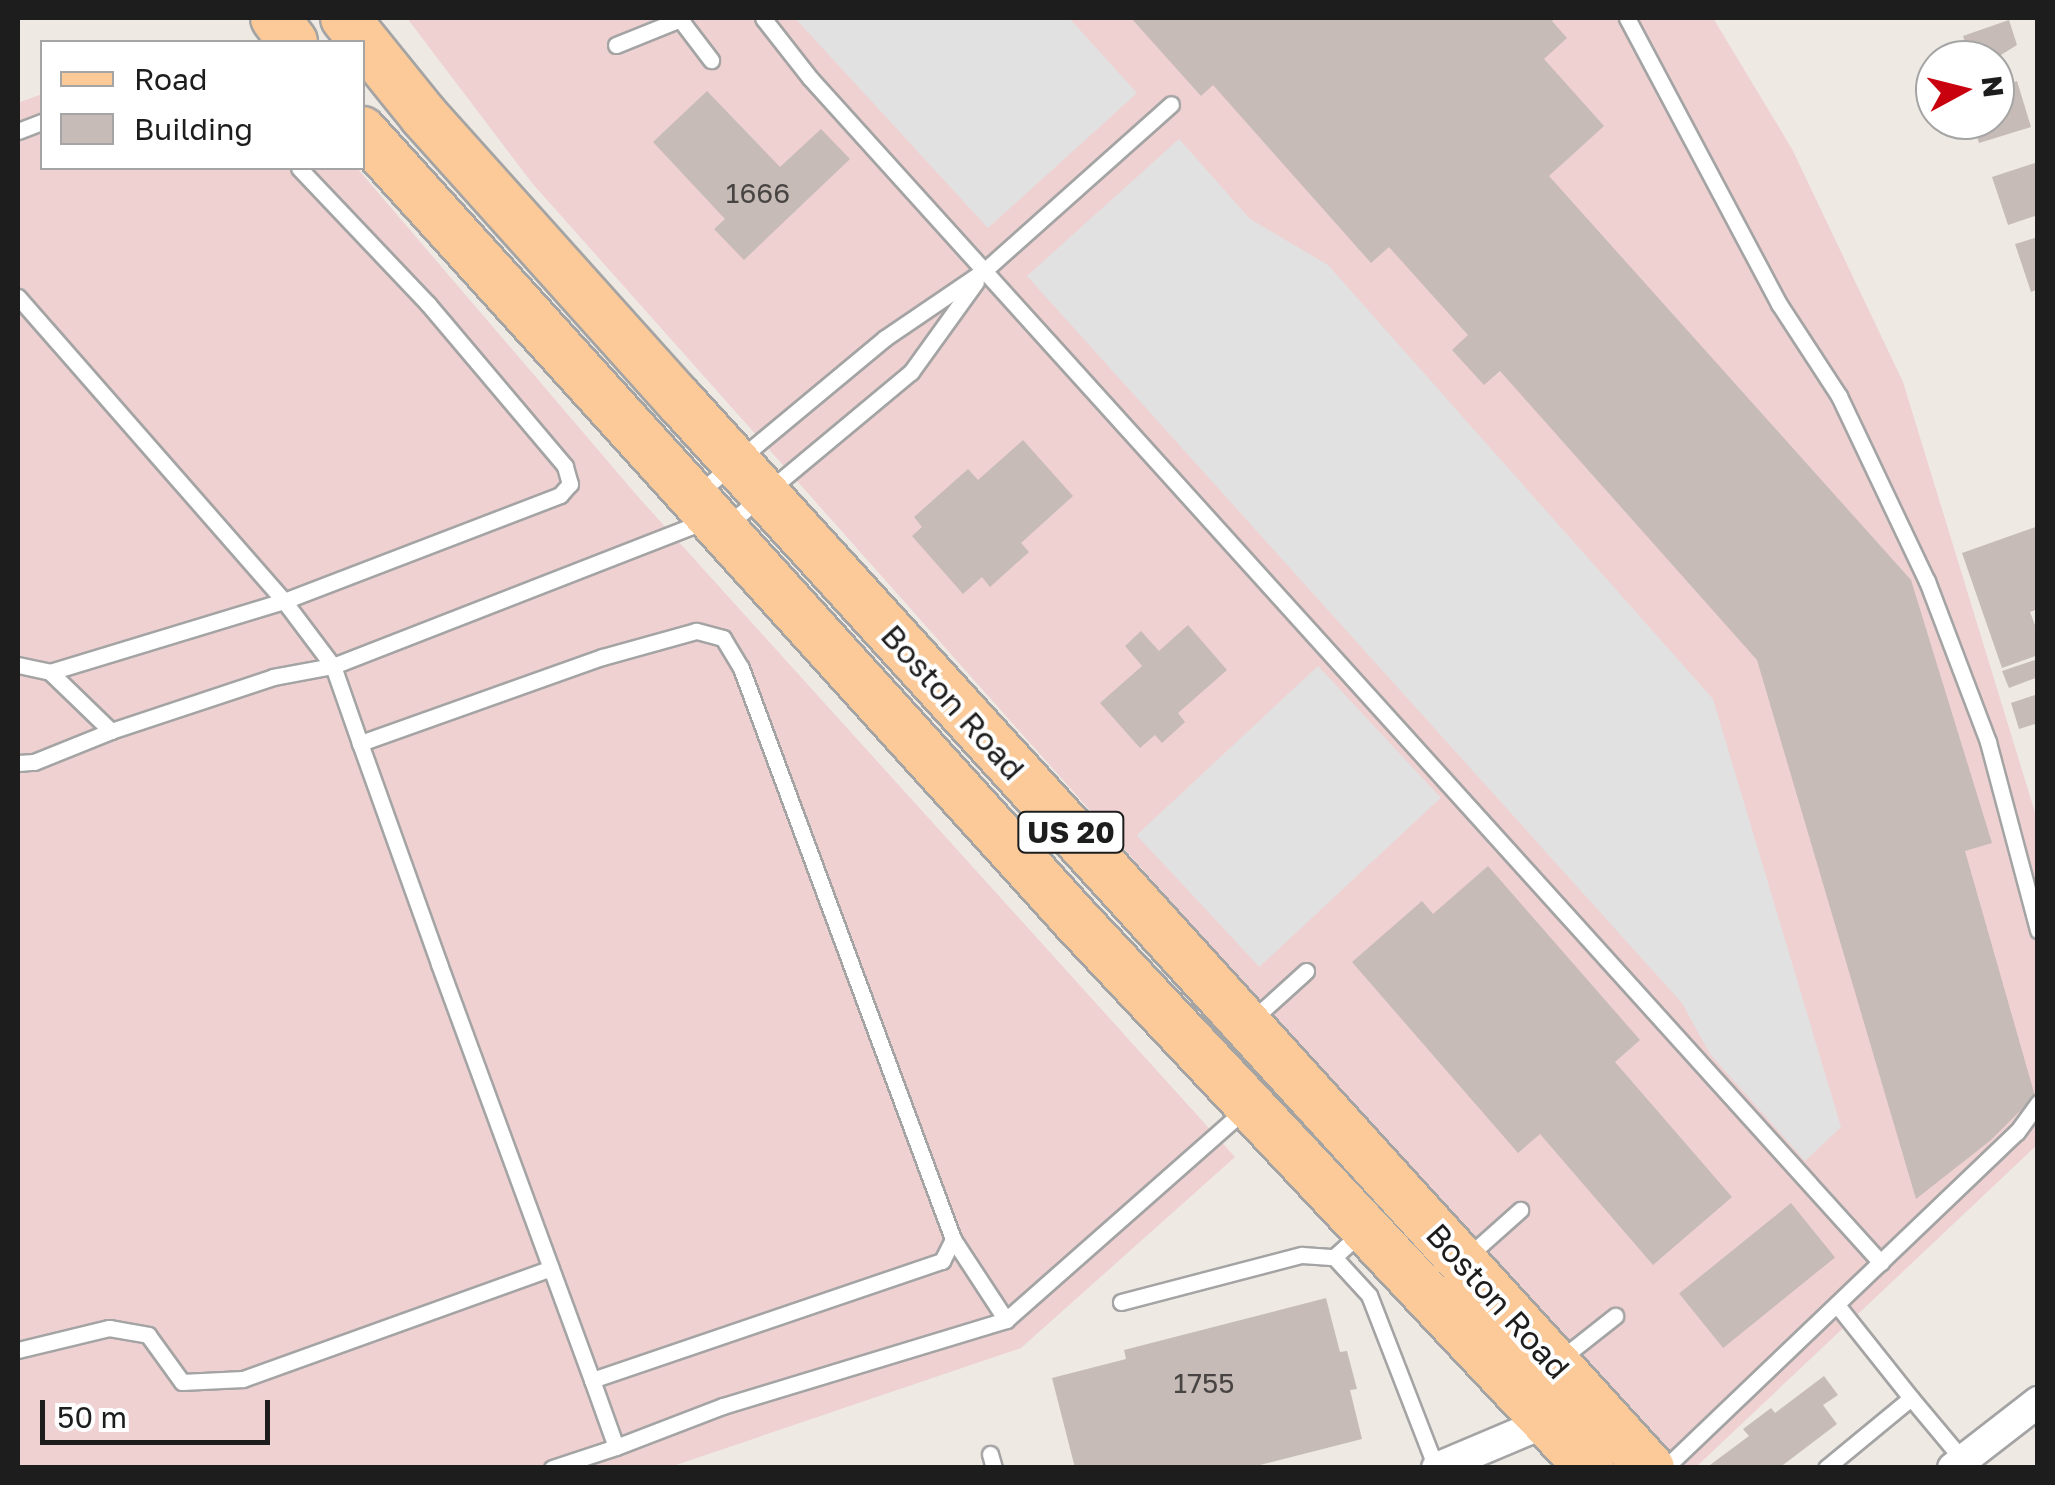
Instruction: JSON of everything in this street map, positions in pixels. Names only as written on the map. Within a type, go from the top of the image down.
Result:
[{"type":"main road","points":[[276,18],[292,40]]},
{"type":"main road","name":"Boston Road","points":[[345,18],[363,40]]},
{"type":"main road","name":"Boston Road","points":[[365,43],[424,116],[752,480],[1650,1468]]},
{"type":"main road","name":"Boston Road","points":[[365,134],[1249,1106],[1350,1243],[1548,1421],[1590,1468]]},
{"type":"street","points":[[1968,1461],[2038,1402]]},
{"type":"street","points":[[1437,1468],[1548,1421]]},
{"type":"lane","points":[[616,46],[680,18],[711,60]]},
{"type":"lane","points":[[763,18],[810,78],[1881,1264]]},
{"type":"lane","points":[[1628,18],[1770,288],[1839,396],[1928,581],[1988,742],[2038,930]]},
{"type":"lane","points":[[709,515],[752,480],[885,338],[984,270],[1171,104]]},
{"type":"lane","points":[[18,665],[50,672],[284,601],[560,495],[570,484],[564,466],[428,304],[301,170]]},
{"type":"lane","points":[[18,763],[34,762],[111,731],[273,677],[333,666],[709,515],[752,480],[912,372],[984,270]]},
{"type":"lane","points":[[18,298],[284,601],[333,666],[616,1447]]},
{"type":"lane","points":[[360,743],[602,657],[696,630],[723,638],[741,668],[953,1239],[1006,1320]]},
{"type":"lane","points":[[50,672],[111,731]]},
{"type":"lane","points":[[1246,1026],[1306,971]]},
{"type":"lane","points":[[1665,1468],[2017,1132],[2038,1104]]},
{"type":"lane","points":[[552,1468],[723,1406],[1006,1320],[1249,1106]]},
{"type":"lane","points":[[1462,1262],[1520,1210]]},
{"type":"lane","points":[[592,1380],[942,1262],[953,1239]]},
{"type":"lane","points":[[1121,1302],[1350,1243],[1437,1468]]},
{"type":"lane","points":[[18,1350],[109,1328],[148,1335],[182,1382],[243,1379],[550,1268]]},
{"type":"lane","points":[[1837,1305],[1911,1398],[1968,1461]]},
{"type":"lane","points":[[1555,1364],[1615,1316]]},
{"type":"lane","points":[[1826,1468],[1911,1398]]},
{"type":"shaded area","points":[[407,18],[1713,18],[1792,149],[1903,382],[2037,819],[2037,1145],[1696,1467],[1674,1467],[532,183]]},
{"type":"shaded area","points":[[795,18],[1069,18],[1137,93],[988,228]]},
{"type":"shaded area","points":[[40,95],[40,170],[359,170],[640,499],[1235,1157],[1021,1348],[670,1467],[18,1467],[18,103]]},
{"type":"shaded area","points":[[1179,139],[1250,219],[1328,265],[1713,699],[1841,1127],[1805,1161],[1710,1054],[1682,1003],[1027,276]]},
{"type":"shaded area","points":[[1318,666],[1441,798],[1259,967],[1137,835]]},
{"type":"building","points":[[1131,18],[1556,18],[1552,21],[1567,38],[1544,59],[1604,126],[1549,176],[1911,580],[1992,843],[1965,851],[2035,1096],[1991,1140],[1916,1199],[1757,660],[1500,371],[1484,385],[1452,350],[1468,335],[1389,247],[1371,263],[1213,85],[1201,96]]},
{"type":"building","points":[[2009,20],[2017,45],[2015,40],[1964,40],[1963,36]]},
{"type":"building","points":[[2015,82],[2031,127],[2015,132]]},
{"type":"building","points":[[707,91],[780,167],[821,129],[850,159],[744,260],[714,229],[725,219],[653,142]]},
{"type":"building","points":[[2038,162],[2038,215],[2008,225],[1992,177]]},
{"type":"building","points":[[2038,237],[2038,289],[2031,292],[2015,244]]},
{"type":"building","points":[[1023,440],[1073,496],[1021,543],[1029,552],[990,587],[982,577],[963,594],[912,536],[922,527],[914,517],[968,469],[978,480]]},
{"type":"building","points":[[2038,526],[2038,609],[2030,612],[2038,633],[2038,655],[2002,668],[1962,553]]},
{"type":"building","points":[[1188,625],[1227,670],[1178,713],[1185,722],[1162,743],[1155,735],[1140,748],[1100,703],[1142,666],[1125,646],[1141,631],[1159,651]]},
{"type":"building","points":[[2038,659],[2038,677],[2009,688],[2002,671]]},
{"type":"building","points":[[2035,695],[2038,723],[2019,729],[2011,703]]},
{"type":"building","points":[[1488,866],[1640,1040],[1615,1062],[1732,1197],[1653,1265],[1540,1134],[1518,1153],[1352,962],[1422,901],[1433,914]]},
{"type":"building","points":[[1791,1203],[1835,1257],[1723,1348],[1679,1294]]},
{"type":"building","points":[[1326,1298],[1340,1352],[1347,1351],[1357,1389],[1350,1390],[1362,1439],[1248,1468],[1075,1468],[1052,1378],[1126,1359],[1124,1350]]},
{"type":"building","points":[[1824,1376],[1838,1395],[1823,1405],[1837,1424],[1779,1468],[1712,1468],[1710,1465],[1749,1436],[1743,1429],[1771,1408],[1775,1413]]}]
